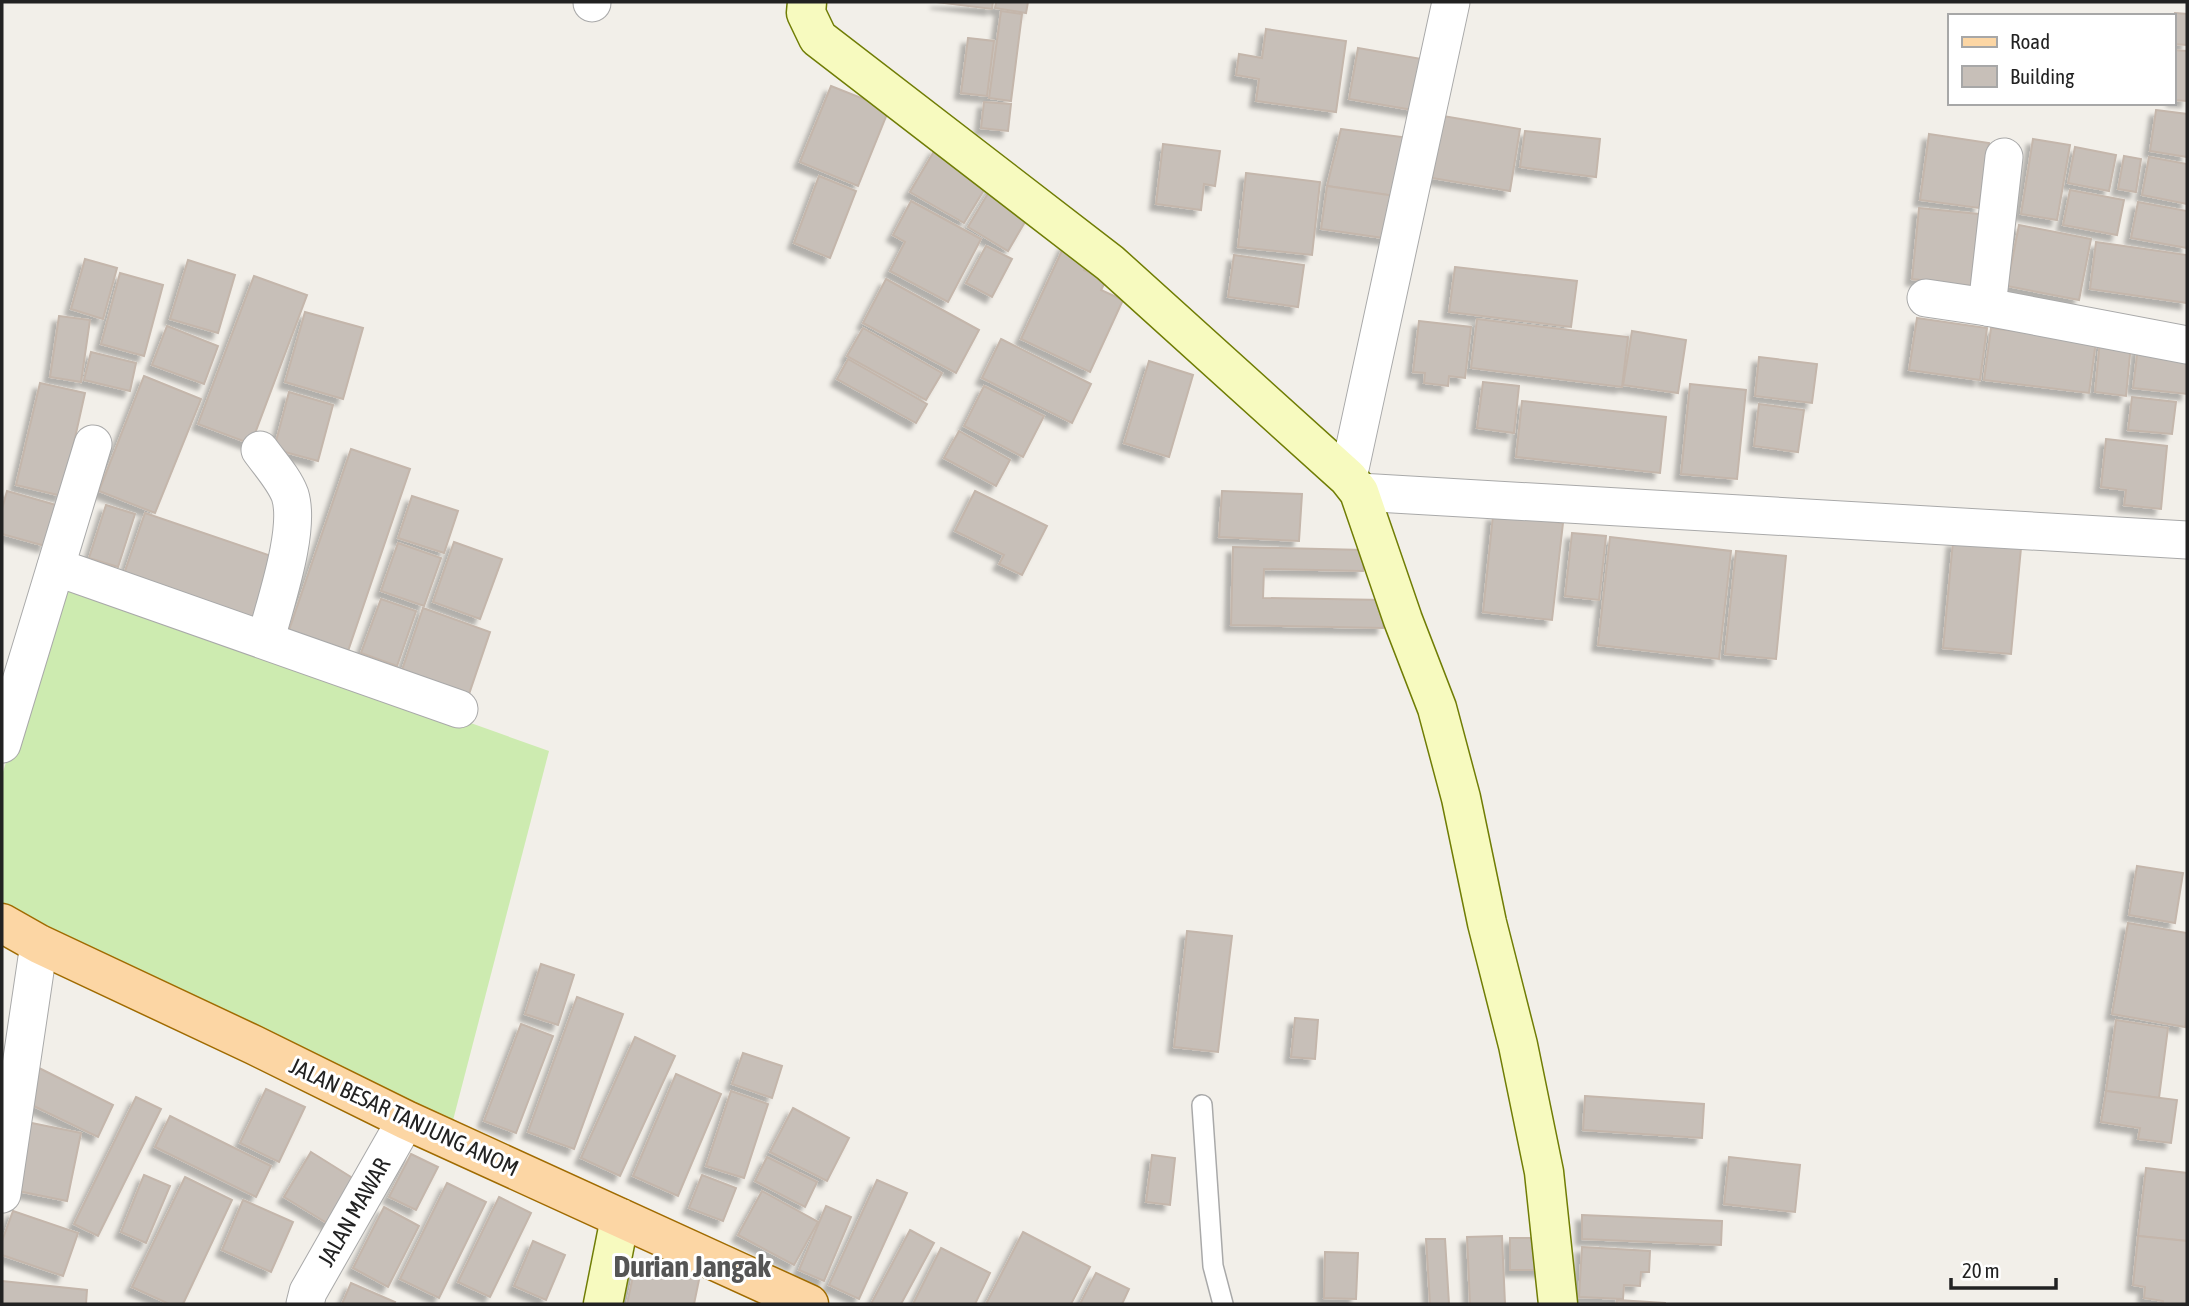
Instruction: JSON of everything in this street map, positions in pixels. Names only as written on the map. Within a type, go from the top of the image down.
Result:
[{"type":"main road","name":"JALAN BESAR TANJUNG ANOM","points":[[2,923],[39,944],[242,1039],[406,1121],[809,1304]]},
{"type":"street","points":[[807,2],[806,13],[818,38],[1110,263],[1354,485],[1437,708],[1461,798],[1487,923],[1518,1045],[1544,1172],[1558,1304]]},
{"type":"street","points":[[1354,485],[1451,2]]},
{"type":"street","points":[[1987,307],[2004,157]]},
{"type":"street","points":[[1926,298],[2187,344]]},
{"type":"street","points":[[2,744],[93,444]]},
{"type":"street","points":[[260,450],[284,484],[292,509],[292,533],[267,639]]},
{"type":"street","points":[[1354,485],[2187,540]]},
{"type":"street","points":[[56,567],[267,639],[459,709]]},
{"type":"street","points":[[2,1195],[39,944]]},
{"type":"street","name":"JALAN MAWAR","points":[[305,1304],[308,1292],[406,1121]]},
{"type":"street","points":[[603,1304],[620,1218]]},
{"type":"lane","points":[[1202,1105],[1213,1266],[1223,1304]]},
{"type":"green space","points":[[64,578],[549,751],[451,1128],[2,913],[2,775]]},
{"type":"building","points":[[936,2],[993,2],[992,9]]},
{"type":"building","points":[[996,2],[1028,2],[1026,13],[995,8]]},
{"type":"building","points":[[1001,11],[1022,14],[1011,101],[989,98]]},
{"type":"building","points":[[2175,14],[2187,14],[2187,45],[2175,44]]},
{"type":"building","points":[[1266,29],[1346,41],[1336,112],[1256,101],[1259,79],[1236,75],[1239,54],[1262,58]]},
{"type":"building","points":[[968,38],[994,41],[987,96],[961,93]]},
{"type":"building","points":[[1358,48],[1433,61],[1424,112],[1349,99]]},
{"type":"building","points":[[2175,50],[2187,51],[2187,101],[2175,100]]},
{"type":"building","points":[[831,86],[889,109],[858,186],[800,162]]},
{"type":"building","points":[[984,102],[1011,104],[1008,131],[981,128]]},
{"type":"building","points":[[2156,110],[2187,114],[2187,157],[2150,151]]},
{"type":"building","points":[[1443,116],[1520,129],[1510,191],[1432,178]]},
{"type":"building","points":[[1341,129],[1417,139],[1402,197],[1327,186]]},
{"type":"building","points":[[1525,131],[1600,139],[1596,177],[1520,167]]},
{"type":"building","points":[[1929,134],[1989,143],[1979,208],[1920,200]]},
{"type":"building","points":[[2033,139],[2070,145],[2057,220],[2021,214]]},
{"type":"building","points":[[1163,144],[1220,151],[1215,186],[1204,184],[1201,210],[1156,204]]},
{"type":"building","points":[[2075,147],[2116,155],[2109,191],[2068,183]]},
{"type":"building","points":[[936,148],[990,180],[964,223],[910,192]]},
{"type":"building","points":[[2124,156],[2141,159],[2136,192],[2118,189]]},
{"type":"building","points":[[2149,157],[2187,164],[2187,204],[2142,195]]},
{"type":"building","points":[[1246,173],[1320,182],[1312,255],[1238,247]]},
{"type":"building","points":[[819,176],[856,191],[830,258],[794,243]]},
{"type":"building","points":[[993,185],[1033,208],[1008,251],[968,227]]},
{"type":"building","points":[[1327,186],[1402,197],[1397,240],[1321,229]]},
{"type":"building","points":[[2070,190],[2124,200],[2117,235],[2063,225]]},
{"type":"building","points":[[911,201],[981,239],[948,302],[890,271],[905,242],[893,235]]},
{"type":"building","points":[[2138,202],[2187,211],[2187,248],[2131,238]]},
{"type":"building","points":[[1919,208],[1979,214],[1971,286],[1912,279]]},
{"type":"building","points":[[2019,225],[2091,239],[2079,300],[2007,286]]},
{"type":"building","points":[[2096,242],[2187,255],[2187,303],[2090,289]]},
{"type":"building","points":[[1065,244],[1091,256],[1084,270],[1106,280],[1101,290],[1123,300],[1090,372],[1021,339]]},
{"type":"building","points":[[986,246],[1012,259],[992,297],[966,283]]},
{"type":"building","points":[[1234,255],[1304,265],[1298,307],[1228,297]]},
{"type":"building","points":[[85,259],[117,268],[103,319],[71,309]]},
{"type":"building","points":[[188,260],[235,275],[218,333],[170,319]]},
{"type":"building","points":[[1455,267],[1577,281],[1571,327],[1449,312]]},
{"type":"building","points":[[120,273],[163,285],[144,356],[101,344]]},
{"type":"building","points":[[254,276],[307,295],[251,444],[198,424]]},
{"type":"building","points":[[886,279],[979,330],[956,373],[863,323]]},
{"type":"building","points":[[305,312],[363,328],[343,399],[285,382]]},
{"type":"building","points":[[59,316],[90,320],[81,382],[50,377]]},
{"type":"building","points":[[1917,318],[1987,328],[1980,380],[1909,370]]},
{"type":"building","points":[[1477,319],[1628,337],[1622,387],[1471,368]]},
{"type":"building","points":[[1419,321],[1471,327],[1465,378],[1449,376],[1448,386],[1424,383],[1425,373],[1413,372]]},
{"type":"building","points":[[167,326],[218,346],[204,384],[152,365]]},
{"type":"building","points":[[863,328],[942,373],[926,400],[847,356]]},
{"type":"building","points":[[1991,328],[2096,341],[2089,393],[1984,380]]},
{"type":"building","points":[[1632,331],[1686,340],[1678,393],[1623,385]]},
{"type":"building","points":[[1001,339],[1091,384],[1072,423],[982,378]]},
{"type":"building","points":[[2100,340],[2131,344],[2126,396],[2095,392]]},
{"type":"building","points":[[2138,347],[2187,353],[2187,394],[2133,388]]},
{"type":"building","points":[[91,352],[136,363],[130,391],[84,380]]},
{"type":"building","points":[[1759,357],[1817,364],[1812,403],[1755,396]]},
{"type":"building","points":[[848,359],[927,404],[916,423],[837,379]]},
{"type":"building","points":[[1149,361],[1193,375],[1169,457],[1124,443]]},
{"type":"building","points":[[144,376],[201,399],[155,513],[99,491]]},
{"type":"building","points":[[1483,382],[1519,386],[1514,433],[1477,428]]},
{"type":"building","points":[[40,383],[85,393],[62,496],[16,485]]},
{"type":"building","points":[[1690,384],[1746,390],[1737,479],[1681,474]]},
{"type":"building","points":[[984,386],[1044,416],[1023,457],[964,426]]},
{"type":"building","points":[[289,392],[333,405],[318,461],[274,449]]},
{"type":"building","points":[[2132,397],[2176,402],[2172,434],[2128,430]]},
{"type":"building","points":[[1522,401],[1666,417],[1660,473],[1516,457]]},
{"type":"building","points":[[1759,404],[1804,410],[1798,452],[1754,446]]},
{"type":"building","points":[[959,431],[1010,460],[996,486],[944,458]]},
{"type":"building","points":[[2106,439],[2167,446],[2161,509],[2124,505],[2126,490],[2101,487]]},
{"type":"building","points":[[351,449],[410,469],[346,657],[287,636]]},
{"type":"building","points":[[7,491],[56,505],[45,546],[2,534],[2,509]]},
{"type":"building","points":[[975,491],[1047,526],[1022,575],[999,564],[1004,555],[955,531]]},
{"type":"building","points":[[1222,491],[1302,494],[1299,541],[1219,537]]},
{"type":"building","points":[[412,496],[458,511],[444,553],[398,538]]},
{"type":"building","points":[[106,505],[135,514],[118,567],[89,558]]},
{"type":"building","points":[[145,513],[280,559],[259,621],[124,574]]},
{"type":"building","points":[[1493,515],[1563,523],[1552,620],[1483,612]]},
{"type":"building","points":[[1572,533],[1606,536],[1599,600],[1565,596]]},
{"type":"building","points":[[1610,537],[1731,551],[1719,659],[1598,645]]},
{"type":"building","points":[[1953,541],[2021,548],[2011,654],[1943,648]]},
{"type":"building","points":[[454,542],[502,559],[480,619],[433,602]]},
{"type":"building","points":[[398,543],[441,558],[424,606],[381,591]]},
{"type":"building","points":[[1233,547],[1364,550],[1363,571],[1264,569],[1263,598],[1384,600],[1383,628],[1231,625]]},
{"type":"building","points":[[1736,551],[1786,556],[1776,659],[1725,654]]},
{"type":"building","points":[[381,599],[416,611],[397,666],[361,653]]},
{"type":"building","points":[[423,608],[490,632],[466,703],[399,679]]},
{"type":"building","points":[[2137,866],[2183,873],[2175,923],[2129,915]]},
{"type":"building","points":[[2128,923],[2187,933],[2185,1027],[2112,1014]]},
{"type":"building","points":[[1187,931],[1232,936],[1218,1052],[1174,1047]]},
{"type":"building","points":[[541,964],[574,975],[558,1025],[525,1014]]},
{"type":"building","points":[[577,997],[623,1014],[574,1149],[528,1132]]},
{"type":"building","points":[[1295,1018],[1318,1020],[1315,1059],[1291,1057]]},
{"type":"building","points":[[2116,1020],[2168,1028],[2159,1098],[2106,1091]]},
{"type":"building","points":[[521,1024],[553,1036],[516,1133],[484,1121]]},
{"type":"building","points":[[635,1037],[675,1056],[620,1176],[581,1158]]},
{"type":"building","points":[[743,1053],[782,1066],[772,1098],[732,1084]]},
{"type":"building","points":[[33,1065],[113,1105],[98,1137],[17,1098]]},
{"type":"building","points":[[676,1074],[721,1094],[678,1196],[633,1176]]},
{"type":"building","points":[[266,1089],[305,1107],[279,1162],[240,1143]]},
{"type":"building","points":[[731,1091],[768,1104],[744,1178],[706,1166]]},
{"type":"building","points":[[2106,1091],[2177,1100],[2171,1143],[2138,1139],[2140,1128],[2101,1122]]},
{"type":"building","points":[[1585,1096],[1704,1104],[1702,1138],[1583,1130]]},
{"type":"building","points":[[136,1097],[161,1109],[98,1236],[74,1224]]},
{"type":"building","points":[[793,1108],[849,1138],[827,1181],[770,1152]]},
{"type":"building","points":[[170,1116],[271,1166],[256,1197],[155,1147]]},
{"type":"building","points":[[22,1121],[81,1133],[67,1201],[8,1189]]},
{"type":"building","points":[[311,1152],[367,1187],[340,1231],[284,1197]]},
{"type":"building","points":[[411,1154],[438,1167],[416,1210],[389,1197]]},
{"type":"building","points":[[1152,1155],[1175,1158],[1170,1205],[1146,1202]]},
{"type":"building","points":[[767,1157],[817,1182],[805,1207],[755,1181]]},
{"type":"building","points":[[1729,1157],[1800,1165],[1795,1212],[1724,1204]]},
{"type":"building","points":[[2146,1168],[2187,1173],[2187,1241],[2138,1236]]},
{"type":"building","points":[[144,1175],[170,1186],[146,1243],[121,1232]]},
{"type":"building","points":[[702,1175],[736,1188],[723,1221],[689,1208]]},
{"type":"building","points":[[185,1177],[232,1200],[183,1304],[169,1304],[132,1287]]},
{"type":"building","points":[[877,1180],[907,1193],[859,1299],[829,1285]]},
{"type":"building","points":[[447,1183],[486,1202],[439,1298],[400,1279]]},
{"type":"building","points":[[762,1191],[818,1222],[794,1265],[738,1235]]},
{"type":"building","points":[[499,1197],[531,1213],[490,1297],[458,1282]]},
{"type":"building","points":[[243,1200],[293,1222],[271,1272],[222,1250]]},
{"type":"building","points":[[826,1206],[851,1217],[824,1281],[799,1270]]},
{"type":"building","points":[[384,1207],[419,1226],[388,1287],[353,1268]]},
{"type":"building","points":[[13,1211],[78,1233],[63,1276],[2,1255],[2,1241]]},
{"type":"building","points":[[1582,1215],[1722,1221],[1721,1245],[1582,1239]]},
{"type":"building","points":[[910,1230],[934,1243],[901,1304],[871,1304]]},
{"type":"building","points":[[1023,1232],[1090,1267],[1071,1304],[986,1304]]},
{"type":"building","points":[[1502,1236],[1505,1304],[1470,1304],[1467,1237]]},
{"type":"building","points":[[2138,1236],[2187,1241],[2187,1304],[2163,1304],[2163,1301],[2144,1298],[2145,1287],[2133,1285]]},
{"type":"building","points":[[1510,1238],[1546,1238],[1545,1270],[1510,1270]]},
{"type":"building","points":[[1426,1239],[1445,1239],[1449,1304],[1430,1304]]},
{"type":"building","points":[[533,1241],[565,1255],[546,1300],[514,1286]]},
{"type":"building","points":[[1582,1247],[1650,1251],[1649,1272],[1641,1272],[1640,1286],[1624,1285],[1623,1299],[1579,1297]]},
{"type":"building","points":[[941,1248],[990,1273],[975,1304],[913,1304]]},
{"type":"building","points":[[1325,1252],[1358,1253],[1356,1299],[1324,1298]]},
{"type":"building","points":[[636,1262],[700,1275],[694,1304],[627,1304]]},
{"type":"building","points":[[1096,1273],[1129,1289],[1122,1304],[1080,1304]]},
{"type":"building","points":[[2,1281],[87,1290],[86,1304],[2,1304]]},
{"type":"building","points":[[351,1283],[395,1302],[342,1304]]},
{"type":"building","points":[[1617,1300],[1665,1303],[1665,1304],[1616,1304]]},
{"type":"district","name":"Durian Jangak","points":[[692,1266]]}]
